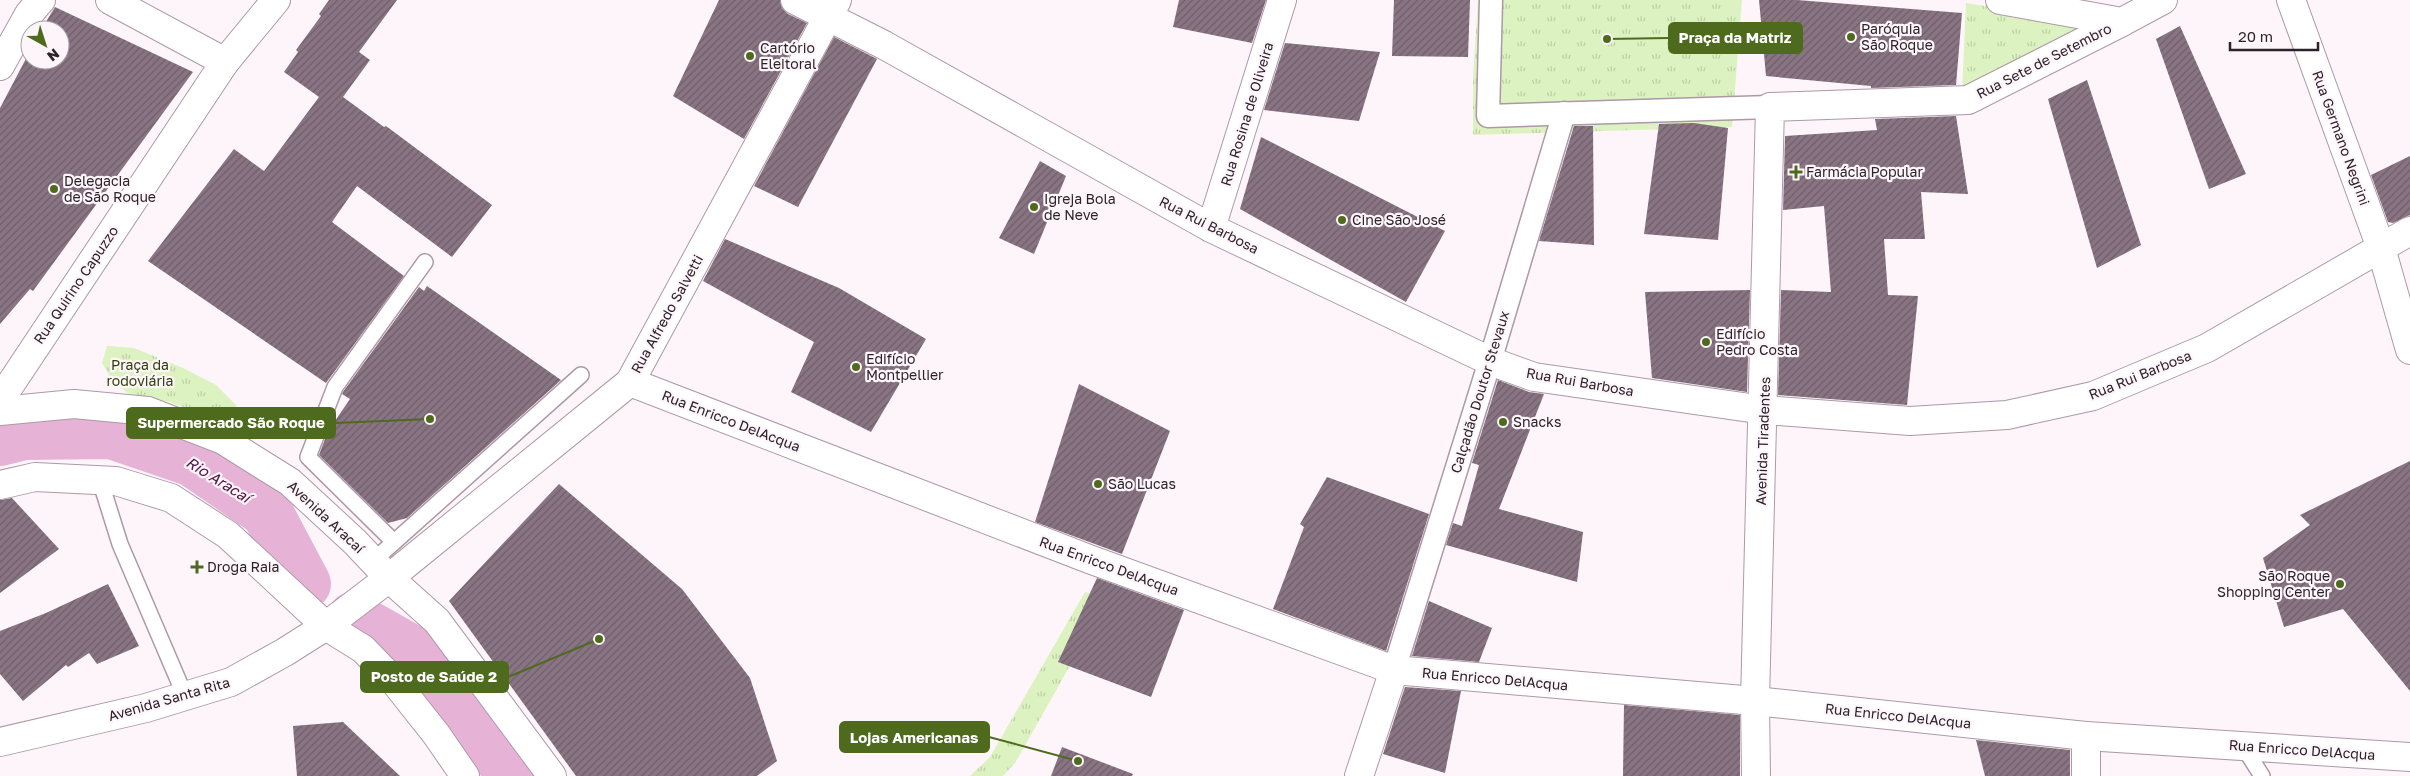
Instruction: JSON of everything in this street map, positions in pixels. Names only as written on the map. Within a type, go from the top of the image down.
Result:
[{"type":"street","points":[[0,66],[29,14],[41,0]]},
{"type":"street","points":[[110,0],[225,62]]},
{"type":"street","name":"Rua Quirino Capuzzo","points":[[0,400],[225,62],[276,0]]},
{"type":"street","name":"Rua Rui Barbosa","points":[[795,0],[833,8],[1211,228],[1490,361],[1534,377],[1764,410],[1910,422],[2007,415],[2092,396],[2207,348],[2410,231]]},
{"type":"street","name":"Rua Rosina de Oliveira","points":[[1211,228],[1282,0]]},
{"type":"street","points":[[1491,0],[1488,116],[1770,107]]},
{"type":"street","points":[[2000,0],[2122,22]]},
{"type":"street","name":"Rua Sete de Setembro","points":[[1770,107],[1968,100],[2163,0]]},
{"type":"street","name":"Rua Germano Negrini","points":[[2291,0],[2380,248],[2410,350]]},
{"type":"street","name":"Rua Alfredo Salvetti","points":[[330,623],[380,575],[630,382],[833,8]]},
{"type":"street","name":"Avenida Tiradentes","points":[[1756,776],[1755,701],[1764,410],[1770,107]]},
{"type":"street","name":"Calçadão Doutor Stevaux","points":[[1394,670],[1564,114]]},
{"type":"street","name":"Rua Enricco DelAcqua","points":[[630,382],[1089,559],[1394,670],[1755,701],[2086,736],[2410,757]]},
{"type":"street","name":"Avenida Aracaí","points":[[0,410],[74,404],[148,411],[223,440],[290,482],[380,575],[436,621],[552,776]]},
{"type":"street","points":[[0,485],[35,477],[116,481],[170,498],[220,530],[363,649],[436,734],[465,776]]},
{"type":"street","name":"Avenida Santa Rita","points":[[0,742],[146,708],[231,682],[330,623]]},
{"type":"street","points":[[1359,776],[1394,670]]},
{"type":"street","points":[[2086,736],[2086,776]]},
{"type":"lane","points":[[394,542],[308,457],[335,387],[425,262]]},
{"type":"lane","points":[[380,575],[394,542],[581,375]]},
{"type":"lane","points":[[100,480],[120,544],[186,696]]},
{"type":"lane","points":[[2243,746],[2262,776]]},
{"type":"green space","points":[[1478,0],[1742,0],[1732,127],[1473,135],[1473,78]]},
{"type":"green space","points":[[1966,3],[2100,24],[1962,93]]},
{"type":"green space","name":"Praça da rodoviária","points":[[107,346],[134,348],[183,368],[216,385],[236,405],[247,429],[169,402],[127,393],[111,378],[102,363]]},
{"type":"green space","points":[[1085,592],[1098,596],[1071,664],[1015,763],[1003,776],[970,776],[990,757]]},
{"type":"building","points":[[329,0],[397,0],[359,52],[370,60],[343,97],[384,127],[386,126],[492,205],[452,257],[357,186],[332,222],[404,276],[326,383],[148,261],[234,149],[264,171],[319,97],[284,72],[298,52],[296,50],[321,16],[319,14]]},
{"type":"building","name":"Cartório Eleitoral","points":[[719,0],[780,0],[782,8],[788,14],[807,23],[744,139],[673,96]]},
{"type":"building","points":[[1179,0],[1266,0],[1252,43],[1173,27]]},
{"type":"building","points":[[1394,0],[1470,0],[1468,57],[1392,56]]},
{"type":"building","name":"Paróquia São Roque","points":[[1759,0],[1797,0],[1962,13],[1956,85],[1871,88],[1871,86],[1766,76]]},
{"type":"building","name":"Delegacia de São Roque","points":[[55,7],[193,72],[33,291],[30,289],[0,324],[0,108],[20,70],[70,70],[70,20],[47,20]]},
{"type":"building","points":[[2180,26],[2246,174],[2209,189],[2156,39]]},
{"type":"building","points":[[834,37],[877,59],[798,207],[754,186]]},
{"type":"building","points":[[1285,43],[1380,52],[1359,121],[1264,110]]},
{"type":"building","points":[[2087,80],[2141,245],[2097,268],[2048,99]]},
{"type":"building","points":[[1956,116],[1968,194],[1921,192],[1925,239],[1884,239],[1888,295],[1918,296],[1907,405],[1778,395],[1781,290],[1831,292],[1824,206],[1783,210],[1785,136],[1877,130],[1875,119]]},
{"type":"building","points":[[1694,123],[1728,128],[1718,240],[1644,234],[1659,124]]},
{"type":"building","points":[[1574,126],[1593,126],[1594,245],[1539,241]]},
{"type":"building","name":"Cine São José","points":[[1261,137],[1445,231],[1406,302],[1240,209]]},
{"type":"building","points":[[2410,156],[2410,215],[2393,223],[2388,222],[2371,175]]},
{"type":"building","name":"Igreja Bola de Neve","points":[[1040,161],[1066,176],[1034,254],[999,238]]},
{"type":"building","name":"Edifício Montpellier","points":[[725,239],[839,288],[926,339],[871,432],[791,392],[814,342],[703,281]]},
{"type":"building","points":[[427,286],[561,380],[407,518],[388,523],[319,455],[328,431],[350,399],[342,394],[343,392],[419,287],[424,291]]},
{"type":"building","name":"Edifício Pedro Costa","points":[[1750,290],[1747,392],[1652,378],[1645,292]]},
{"type":"building","points":[[1498,380],[1529,392],[1544,394],[1499,509],[1583,532],[1577,582],[1446,545],[1453,523],[1462,526],[1479,465],[1472,463]]},
{"type":"building","name":"São Lucas","points":[[1079,384],[1170,431],[1122,554],[1035,522]]},
{"type":"building","name":"São Roque Shopping Center","points":[[2410,461],[2410,691],[2343,609],[2284,627],[2263,558],[2310,525],[2300,515]]},
{"type":"building","points":[[1327,477],[1429,514],[1386,651],[1273,609],[1304,527],[1300,524]]},
{"type":"building","points":[[559,484],[682,589],[750,678],[777,761],[757,776],[576,776],[449,601]]},
{"type":"building","points":[[12,498],[59,549],[0,593],[0,500]]},
{"type":"building","points":[[1097,578],[1184,610],[1151,697],[1058,662]]},
{"type":"building","points":[[108,584],[139,646],[97,664],[89,653],[68,667],[66,665],[23,701],[0,674],[0,631],[46,613]]},
{"type":"building","points":[[1429,601],[1492,628],[1479,662],[1412,656]]},
{"type":"building","points":[[1405,687],[1461,691],[1445,773],[1383,754]]},
{"type":"building","points":[[1624,705],[1740,715],[1740,776],[1623,776]]},
{"type":"building","points":[[343,722],[400,776],[297,776],[293,726]]},
{"type":"building","points":[[1976,740],[2070,750],[2070,776],[1985,776]]},
{"type":"building","points":[[1062,747],[1133,774],[1132,776],[1051,776]]},
{"type":"waterway","name":"Rio Aracaí","points":[[0,440],[24,434],[111,433],[193,461],[267,512],[305,584]]},
{"type":"waterway","name":"Rio Aracaí","points":[[353,618],[419,655],[514,776]]},
{"type":"place","name":"Paróquia São Roque","points":[[1851,37]]},
{"type":"place","name":"Praça da Matriz","points":[[1607,39]]},
{"type":"place","name":"Cartório Eleitoral","points":[[750,56]]},
{"type":"place","name":"Farmácia Popular","points":[[1796,172]]},
{"type":"place","name":"Delegacia de São Roque","points":[[54,189]]},
{"type":"place","name":"Igreja Bola de Neve","points":[[1034,207]]},
{"type":"place","name":"Cine São José","points":[[1342,220]]},
{"type":"place","name":"Edifício Pedro Costa","points":[[1706,342]]},
{"type":"place","name":"Edifício Montpellier","points":[[856,367]]},
{"type":"place","name":"Supermercado São Roque","points":[[430,419]]},
{"type":"place","name":"Snacks","points":[[1503,422]]},
{"type":"place","name":"São Lucas","points":[[1098,484]]},
{"type":"place","name":"Droga Raia","points":[[197,567]]},
{"type":"place","name":"São Roque Shopping Center","points":[[2340,584]]},
{"type":"place","name":"Posto de Saúde 2","points":[[599,639]]},
{"type":"place","name":"Lojas Americanas","points":[[1078,761]]}]
